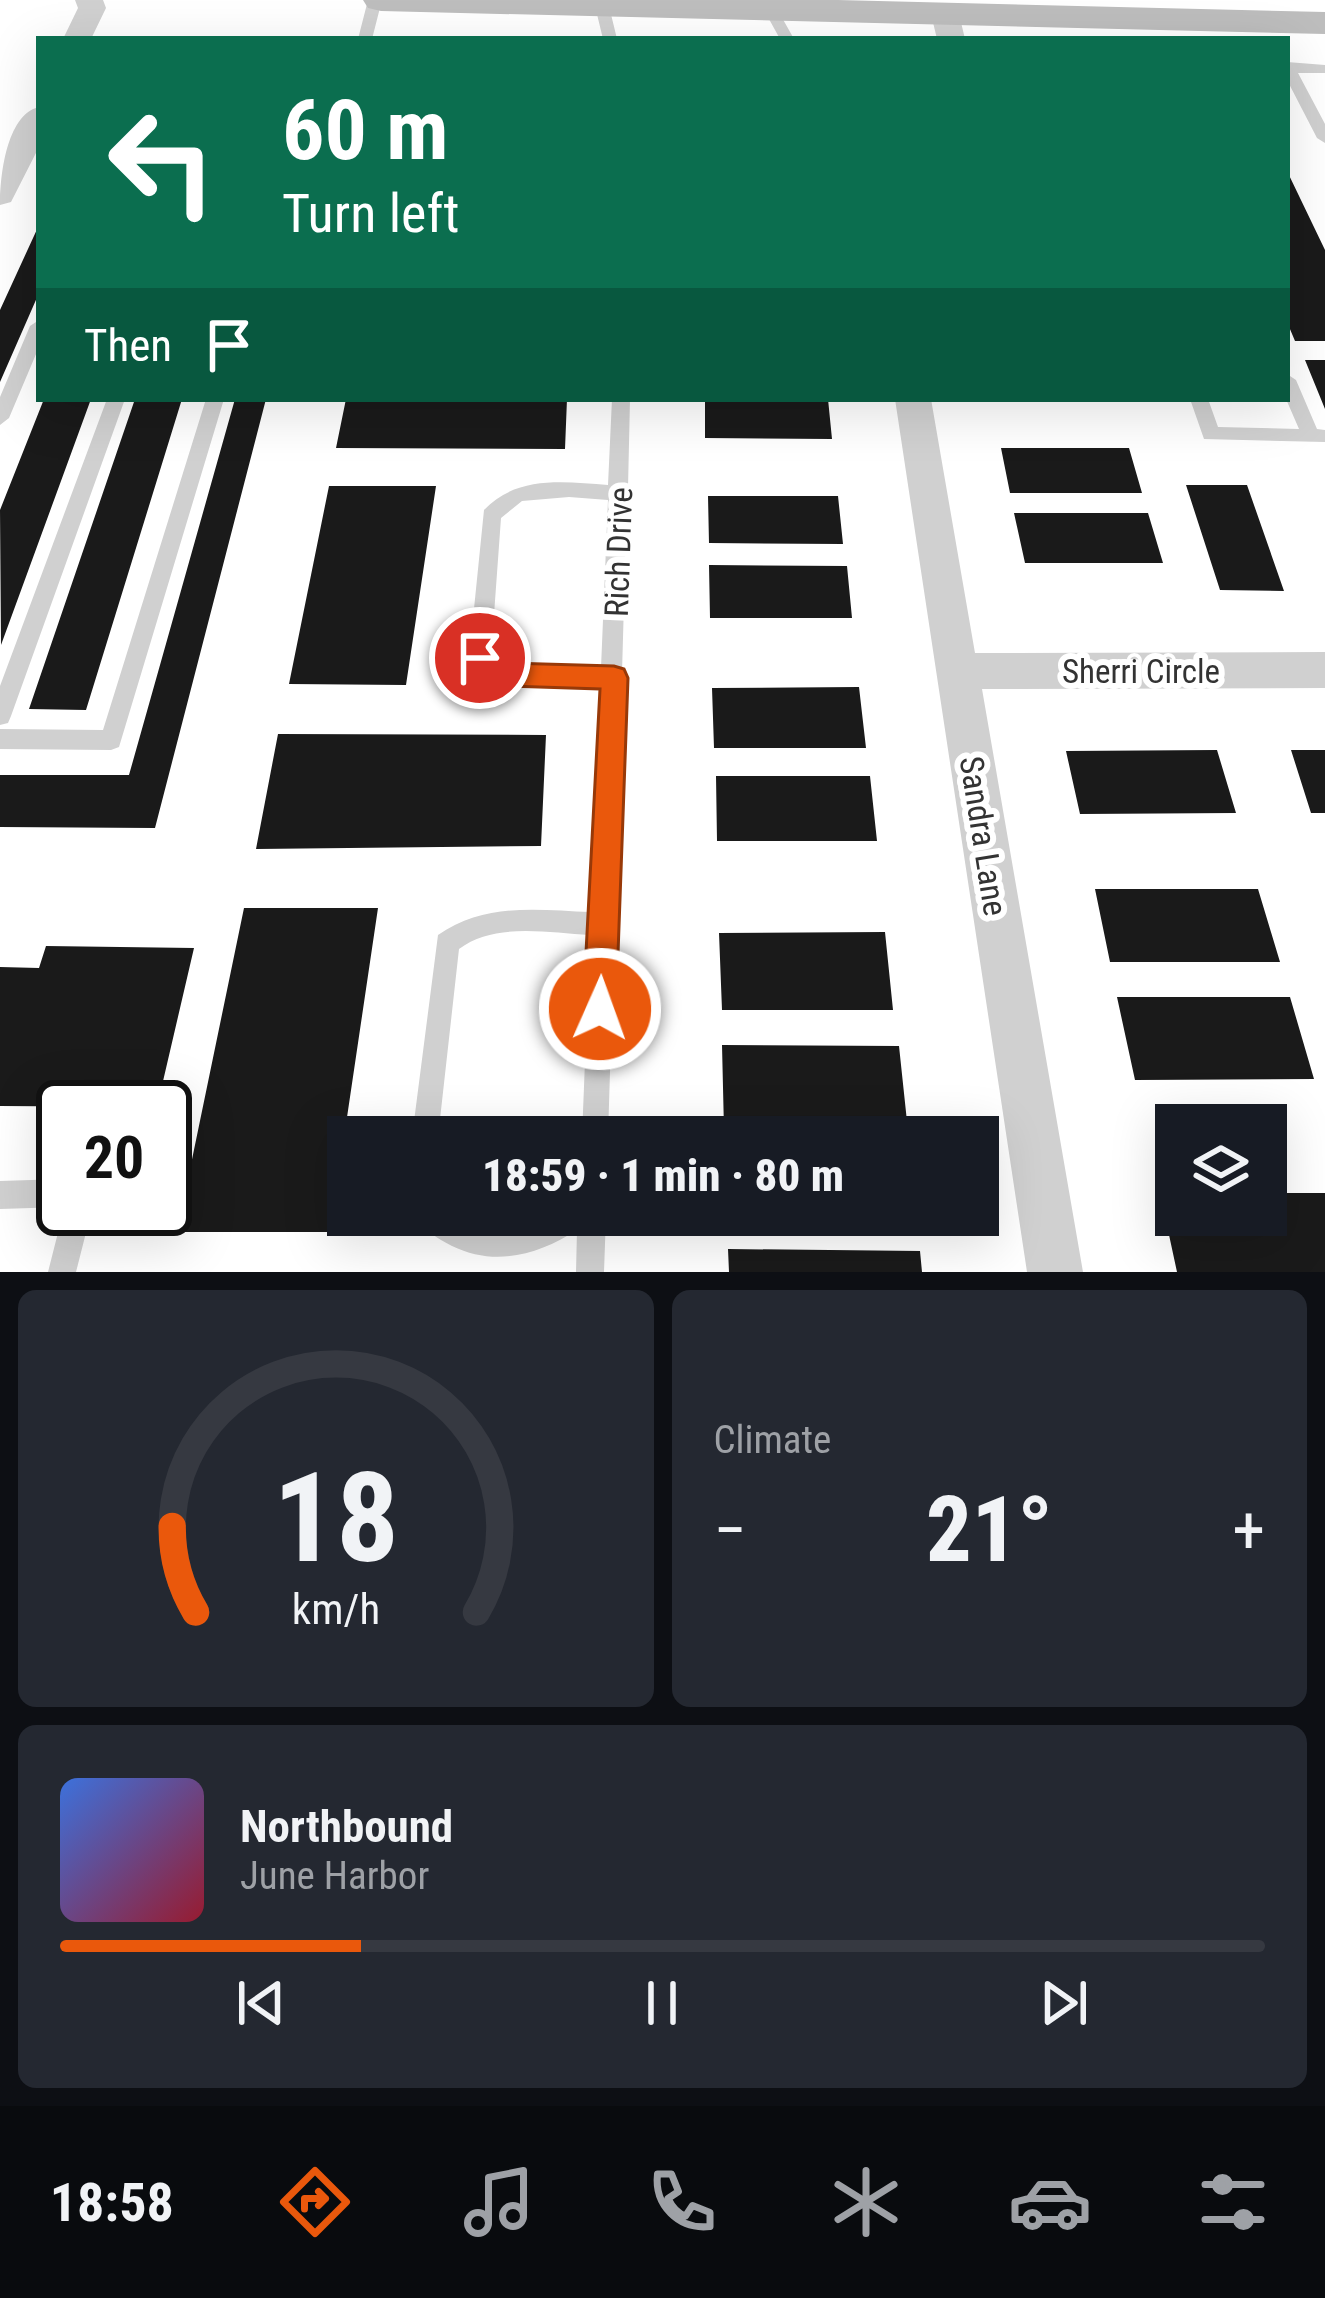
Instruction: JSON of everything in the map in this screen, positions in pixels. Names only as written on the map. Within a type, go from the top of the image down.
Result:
[{"type":"main road","points":[[378,0],[606,22],[1270,30],[1325,23]]},
{"type":"street","points":[[78,36],[92,8],[89,0]]},
{"type":"street","points":[[0,195],[36,122]]},
{"type":"street","name":"Sandra Lane","points":[[913,402],[1055,1272]]},
{"type":"street","name":"Sherri Circle","points":[[957,671],[1325,670]]},
{"type":"lane","points":[[366,36],[378,0]]},
{"type":"lane","points":[[1290,68],[1325,69]]},
{"type":"lane","points":[[1290,72],[1325,138]]},
{"type":"lane","points":[[0,418],[36,333]]},
{"type":"lane","points":[[1290,385],[1318,436]]},
{"type":"lane","points":[[0,716],[115,402]]},
{"type":"lane","points":[[0,739],[111,740],[213,402]]},
{"type":"lane","name":"Rich Drive","points":[[596,1116],[621,402]]},
{"type":"lane","points":[[1199,402],[1211,434],[1318,436]]},
{"type":"lane","points":[[614,678],[507,674],[490,671],[480,658],[491,515],[499,502],[525,491],[621,493]]},
{"type":"lane","points":[[427,1116],[446,943],[461,929],[482,923],[603,924]]},
{"type":"lane","points":[[0,1195],[36,1194]]},
{"type":"lane","points":[[62,1272],[71,1236]]},
{"type":"lane","points":[[459,1236],[506,1245],[545,1236]]},
{"type":"lane","points":[[590,1272],[591,1236]]},
{"type":"building","points":[[1290,177],[1325,250],[1325,341],[1295,341],[1290,329]]},
{"type":"building","points":[[36,232],[36,300],[0,382],[0,310]]},
{"type":"building","points":[[1305,360],[1325,360],[1325,409]]},
{"type":"building","points":[[43,402],[90,402],[1,645],[0,510]]},
{"type":"building","points":[[134,402],[181,402],[86,710],[29,709]]},
{"type":"building","points":[[234,402],[265,402],[155,828],[0,827],[0,775],[129,775]]},
{"type":"building","points":[[345,402],[567,402],[565,449],[336,448]]},
{"type":"building","points":[[705,402],[828,402],[832,439],[705,438]]},
{"type":"building","points":[[1001,448],[1129,448],[1142,493],[1010,493]]},
{"type":"building","points":[[1186,485],[1247,485],[1284,591],[1220,590]]},
{"type":"building","points":[[329,486],[436,486],[406,685],[289,684]]},
{"type":"building","points":[[708,496],[838,496],[843,544],[709,543]]},
{"type":"building","points":[[1014,513],[1148,513],[1163,563],[1025,563]]},
{"type":"building","points":[[709,565],[847,566],[852,618],[710,618]]},
{"type":"building","points":[[859,687],[866,748],[714,748],[712,688]]},
{"type":"building","points":[[278,734],[546,735],[541,846],[256,849]]},
{"type":"building","points":[[1217,750],[1236,813],[1080,814],[1066,751]]},
{"type":"building","points":[[1291,750],[1325,750],[1325,813],[1311,813]]},
{"type":"building","points":[[716,776],[870,776],[877,841],[717,841]]},
{"type":"building","points":[[1095,889],[1258,889],[1280,962],[1110,962]]},
{"type":"building","points":[[244,908],[378,908],[347,1116],[327,1116],[327,1232],[192,1232],[192,1159]]},
{"type":"building","points":[[885,932],[893,1010],[722,1010],[719,933]]},
{"type":"building","points":[[46,946],[194,948],[163,1080],[36,1080],[36,1106],[0,1106],[0,967],[39,968]]},
{"type":"building","points":[[1117,997],[1290,997],[1314,1079],[1135,1080]]},
{"type":"building","points":[[722,1045],[899,1046],[906,1116],[724,1116]]},
{"type":"building","points":[[1287,1193],[1325,1193],[1325,1272],[1177,1272],[1169,1236],[1287,1236]]},
{"type":"building","points":[[728,1249],[920,1251],[922,1272],[729,1272]]},
{"type":"route","points":[[480,658],[490,671],[507,674],[614,678],[600,1009]]}]
